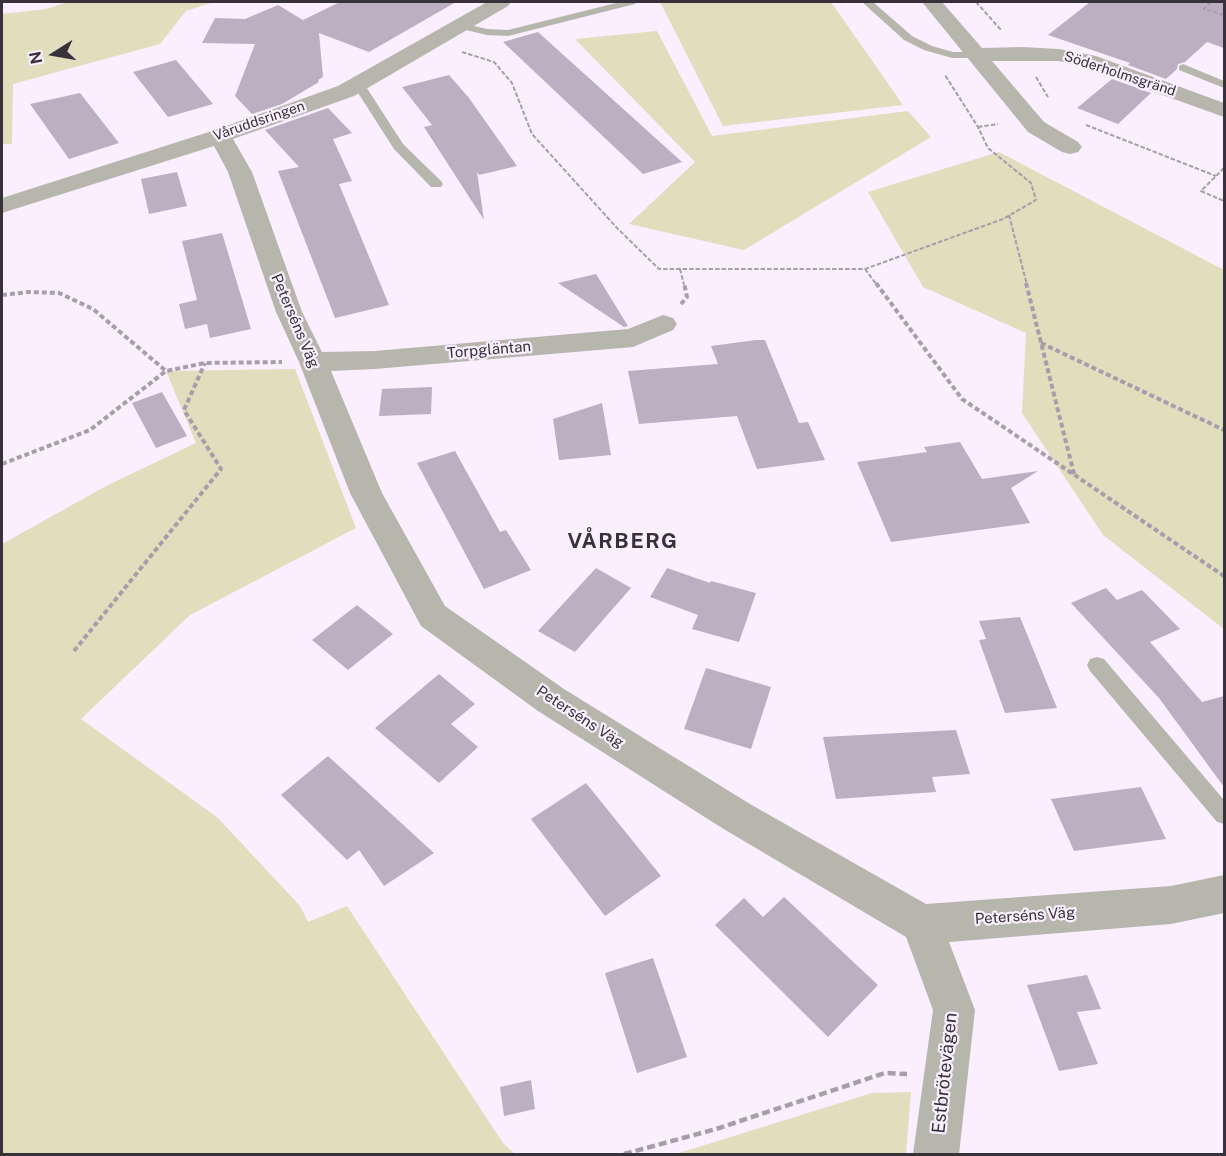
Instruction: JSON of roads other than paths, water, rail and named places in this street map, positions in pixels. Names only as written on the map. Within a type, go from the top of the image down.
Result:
[{"type":"street","name":"Våruddsringen","points":[[2,206],[220,136],[359,85],[501,2]]},
{"type":"street","points":[[932,2],[1036,127],[1070,147]]},
{"type":"street","name":"Söderholmsgränd","points":[[976,55],[1022,53],[1059,55],[1088,61],[1224,110]]},
{"type":"street","name":"Peterséns Väg","points":[[220,136],[240,172],[289,312],[313,362],[366,493],[433,616],[571,712],[736,816],[922,924],[1171,905],[1224,894]]},
{"type":"street","name":"Torpgläntan","points":[[313,362],[375,360],[633,338],[663,324]]},
{"type":"street","name":"Estbrötevägen","points":[[922,924],[954,1010],[936,1155]]},
{"type":"lane","points":[[461,26],[487,32],[508,33],[631,2]]},
{"type":"lane","points":[[867,2],[908,38],[928,48],[952,55],[976,55]]},
{"type":"lane","points":[[1183,68],[1224,85]]},
{"type":"lane","points":[[359,85],[398,146],[436,184]]},
{"type":"lane","points":[[1097,665],[1224,815]]},
{"type":"district","name":"VÅRBERG","points":[[623,542]]}]
